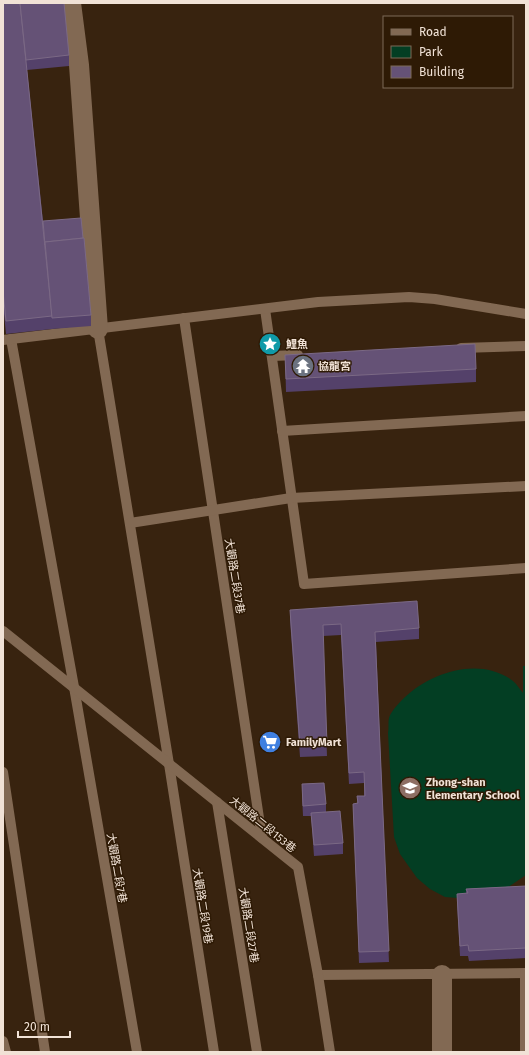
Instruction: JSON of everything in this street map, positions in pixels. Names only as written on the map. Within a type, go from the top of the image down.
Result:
[{"type":"street","points":[[71,3],[79,64],[98,329]]},
{"type":"street","points":[[442,975],[442,1052]]},
{"type":"lane","points":[[7,340],[318,302],[409,297],[435,299],[526,314]]},
{"type":"lane","points":[[265,308],[304,584],[526,568]]},
{"type":"lane","name":"大觀路二段37巷","points":[[184,318],[262,838]]},
{"type":"lane","name":"大觀路二段19巷","points":[[98,329],[214,1052]]},
{"type":"lane","name":"大觀路二段7巷","points":[[7,340],[74,687],[137,1052]]},
{"type":"lane","points":[[447,349],[526,346]]},
{"type":"lane","points":[[272,356],[306,354]]},
{"type":"lane","points":[[282,431],[526,416]]},
{"type":"lane","points":[[130,523],[291,498],[526,486]]},
{"type":"lane","name":"大觀路二段153巷","points":[[3,631],[298,867],[318,975]]},
{"type":"lane","points":[[3,772],[45,1052]]},
{"type":"lane","name":"大觀路二段27巷","points":[[217,802],[257,1052]]},
{"type":"lane","points":[[330,1052],[318,975],[525,973],[525,1052]]},
{"type":"lane","points":[[3,1041],[6,1052]]},
{"type":"green space","points":[[523,666],[526,666],[526,875],[501,892],[458,898],[445,897],[430,889],[417,878],[400,854],[394,837],[388,733],[389,718],[391,713],[404,698],[415,689],[428,681],[456,670],[486,669],[500,673],[513,681],[523,693]]},
{"type":"building","points":[[3,3],[20,3],[52,316],[6,321],[3,291]]},
{"type":"building","points":[[20,3],[64,3],[69,55],[26,60]]},
{"type":"building","points":[[81,218],[83,238],[45,242],[45,245],[43,221]]},
{"type":"building","points":[[84,238],[91,315],[52,318],[45,242]]},
{"type":"building","points":[[475,344],[476,369],[286,379],[285,355]]},
{"type":"building","points":[[417,601],[419,628],[375,632],[389,951],[359,952],[353,804],[358,803],[357,796],[365,796],[364,772],[349,773],[341,624],[323,625],[327,745],[300,746],[290,610]]},
{"type":"building","points":[[324,783],[326,804],[303,806],[302,784]]},
{"type":"building","points":[[340,811],[343,843],[314,845],[311,813]]},
{"type":"building","points":[[526,886],[526,948],[469,951],[468,945],[460,946],[457,894],[468,893],[466,889]]},
{"type":"place","name":"鯉魚","points":[[270,344]]},
{"type":"place","name":"協龍宮","points":[[303,366]]},
{"type":"place","name":"FamilyMart","points":[[270,742]]},
{"type":"place","name":"Zhong-shan Elementary School","points":[[410,788]]}]
